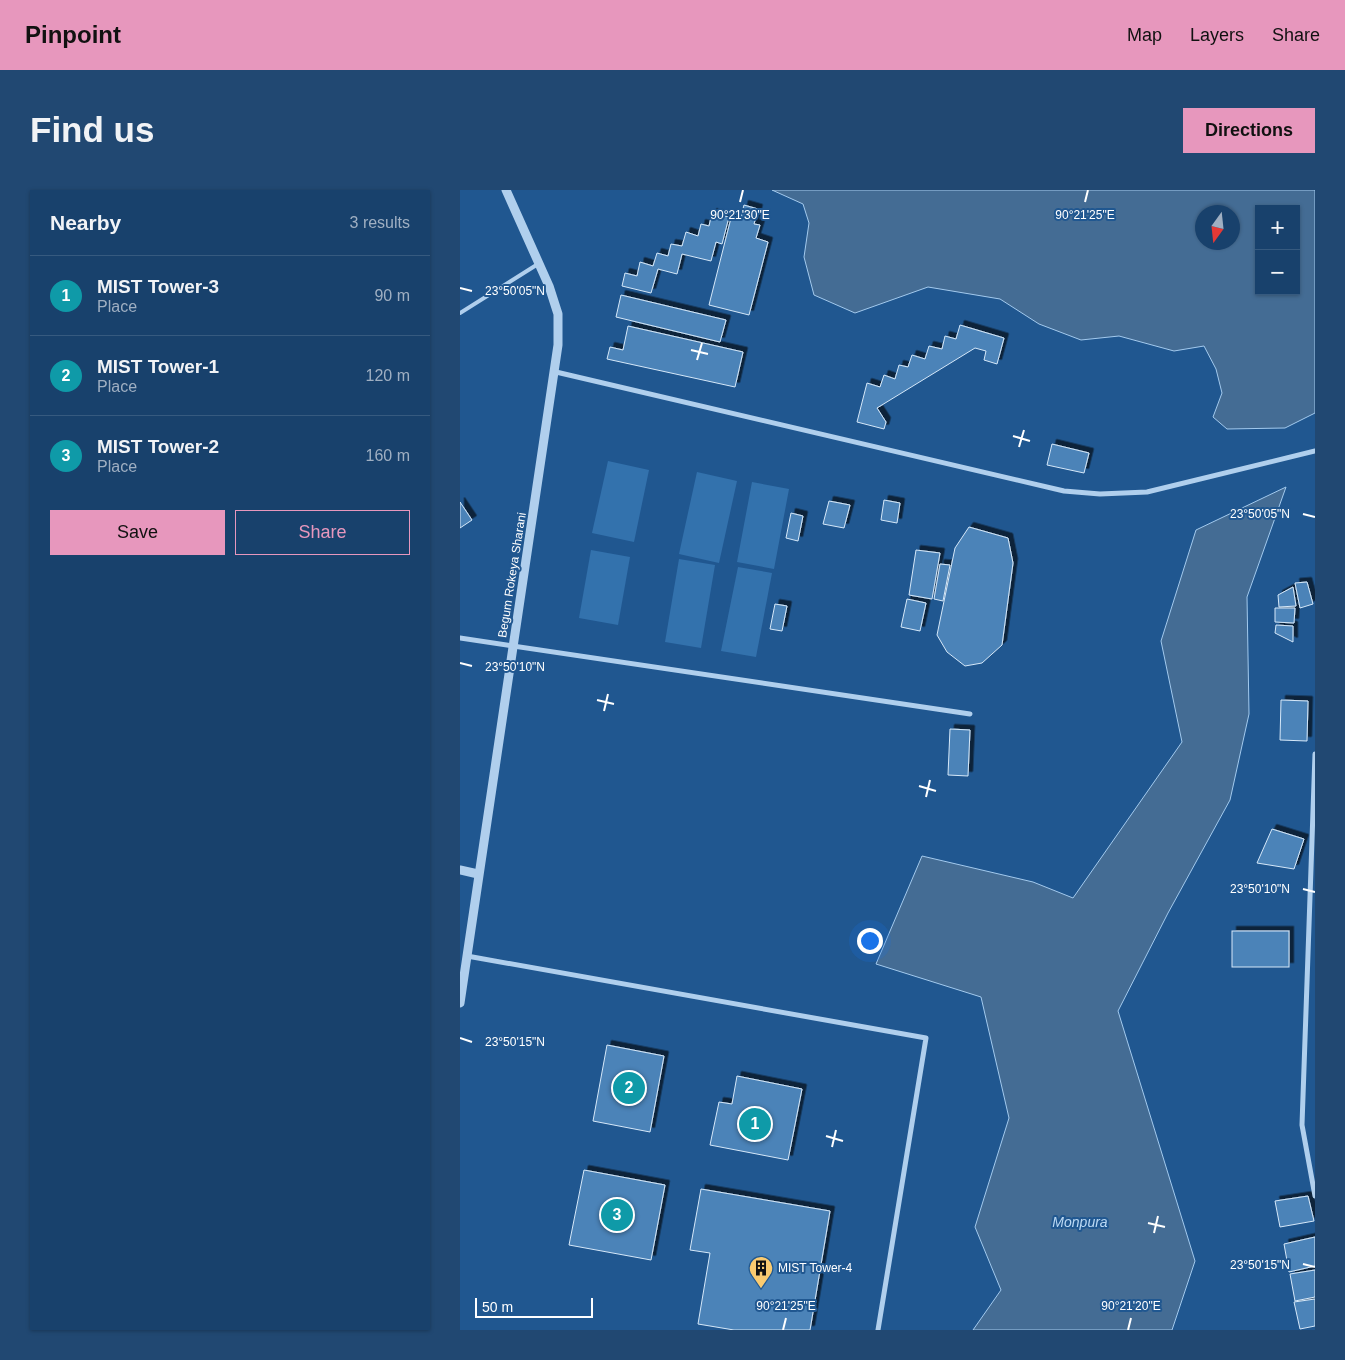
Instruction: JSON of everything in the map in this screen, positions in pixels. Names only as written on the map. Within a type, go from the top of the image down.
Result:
[{"type":"street","name":"Begum Rokeya Sharani","points":[[460,1003],[478,874],[556,372],[558,314],[540,262],[506,190]]},
{"type":"street","points":[[556,372],[1064,491],[1100,494],[1147,492],[1315,451]]},
{"type":"street","points":[[460,638],[970,714]]},
{"type":"street","points":[[1315,754],[1302,1125],[1315,1196]]},
{"type":"street","points":[[460,870],[478,874]]},
{"type":"street","points":[[467,956],[926,1038],[878,1330]]},
{"type":"lane","points":[[460,313],[540,262]]},
{"type":"shaded area","points":[[608,461],[649,470],[634,542],[592,533]]},
{"type":"shaded area","points":[[697,472],[737,481],[719,563],[679,554]]},
{"type":"shaded area","points":[[752,482],[789,489],[774,569],[737,562]]},
{"type":"shaded area","points":[[591,550],[630,557],[618,625],[579,618]]},
{"type":"shaded area","points":[[679,559],[715,565],[701,648],[665,642]]},
{"type":"shaded area","points":[[738,567],[772,573],[756,657],[721,651]]},
{"type":"water","points":[[772,190],[1315,190],[1315,413],[1285,428],[1227,429],[1213,417],[1222,393],[1216,369],[1204,346],[1174,351],[1119,336],[1081,340],[1039,324],[1000,299],[928,287],[855,313],[814,295],[804,257],[809,223],[803,204]]},
{"type":"water","name":"Monpura","points":[[1286,487],[1247,597],[1249,714],[1230,800],[1168,913],[1118,1011],[1195,1261],[1172,1330],[973,1330],[1001,1290],[975,1227],[1009,1118],[981,997],[876,964],[922,856],[1033,882],[1073,898],[1182,742],[1161,641],[1196,530]]},
{"type":"building","points":[[744,205],[758,209],[754,224],[760,225],[756,238],[768,242],[749,315],[709,305],[731,218],[740,220]]},
{"type":"building","points":[[712,213],[729,217],[722,244],[716,242],[711,261],[682,254],[677,274],[658,269],[651,293],[622,286],[625,273],[637,276],[640,262],[653,266],[657,253],[668,256],[671,244],[682,246],[686,232],[698,236],[701,224],[709,226]]},
{"type":"building","points":[[621,295],[726,320],[720,342],[616,317]]},
{"type":"building","points":[[960,325],[1004,338],[997,364],[984,360],[986,351],[975,348],[877,408],[886,422],[884,429],[857,422],[867,383],[880,387],[884,375],[895,379],[899,365],[908,367],[912,355],[925,359],[929,346],[942,349],[945,336],[956,339]]},
{"type":"building","points":[[628,326],[743,352],[735,387],[607,359],[610,347],[623,350]]},
{"type":"building","points":[[1052,444],[1089,453],[1084,473],[1047,465]]},
{"type":"building","points":[[884,500],[900,503],[897,523],[881,520]]},
{"type":"building","points":[[829,501],[850,505],[844,528],[823,524]]},
{"type":"building","points":[[460,502],[472,520],[460,528]]},
{"type":"building","points":[[791,513],[803,516],[798,541],[786,538]]},
{"type":"building","points":[[969,527],[1008,538],[1013,563],[1002,645],[982,663],[965,666],[947,652],[937,635],[955,548]]},
{"type":"building","points":[[916,550],[940,553],[932,599],[909,595]]},
{"type":"building","points":[[940,564],[950,565],[943,601],[934,599]]},
{"type":"building","points":[[1307,582],[1313,604],[1300,608],[1295,583]]},
{"type":"building","points":[[1293,587],[1296,606],[1279,607],[1278,595]]},
{"type":"building","points":[[907,599],[926,603],[920,631],[901,627]]},
{"type":"building","points":[[775,604],[787,606],[782,631],[770,629]]},
{"type":"building","points":[[1275,608],[1295,608],[1294,623],[1275,622]]},
{"type":"building","points":[[1276,625],[1293,626],[1293,642],[1275,633]]},
{"type":"building","points":[[1281,700],[1308,701],[1307,741],[1280,740]]},
{"type":"building","points":[[950,729],[970,730],[968,776],[948,775]]},
{"type":"building","points":[[1272,829],[1304,839],[1294,869],[1257,863]]},
{"type":"building","points":[[1232,931],[1289,931],[1289,967],[1232,967]]},
{"type":"building","points":[[607,1045],[664,1056],[650,1132],[593,1121]]},
{"type":"building","points":[[737,1076],[802,1089],[788,1160],[710,1145],[719,1102],[732,1104]]},
{"type":"building","points":[[584,1170],[665,1185],[651,1260],[569,1245]]},
{"type":"building","name":"MIST Tower-4","points":[[701,1189],[830,1211],[810,1330],[734,1330],[698,1324],[710,1253],[690,1250]]},
{"type":"building","points":[[1308,1196],[1314,1221],[1280,1227],[1275,1201]]},
{"type":"building","points":[[1315,1237],[1315,1266],[1289,1272],[1284,1244]]},
{"type":"building","points":[[1315,1270],[1315,1297],[1295,1301],[1290,1274]]},
{"type":"building","points":[[1315,1299],[1315,1326],[1300,1329],[1294,1302]]},
{"type":"place","name":"MIST Tower-1","points":[[629,1088]]},
{"type":"place","name":"MIST Tower-3","points":[[755,1124]]},
{"type":"place","name":"MIST Tower-2","points":[[617,1215]]},
{"type":"place","name":"MIST Tower-4","points":[[761,1289]]}]
